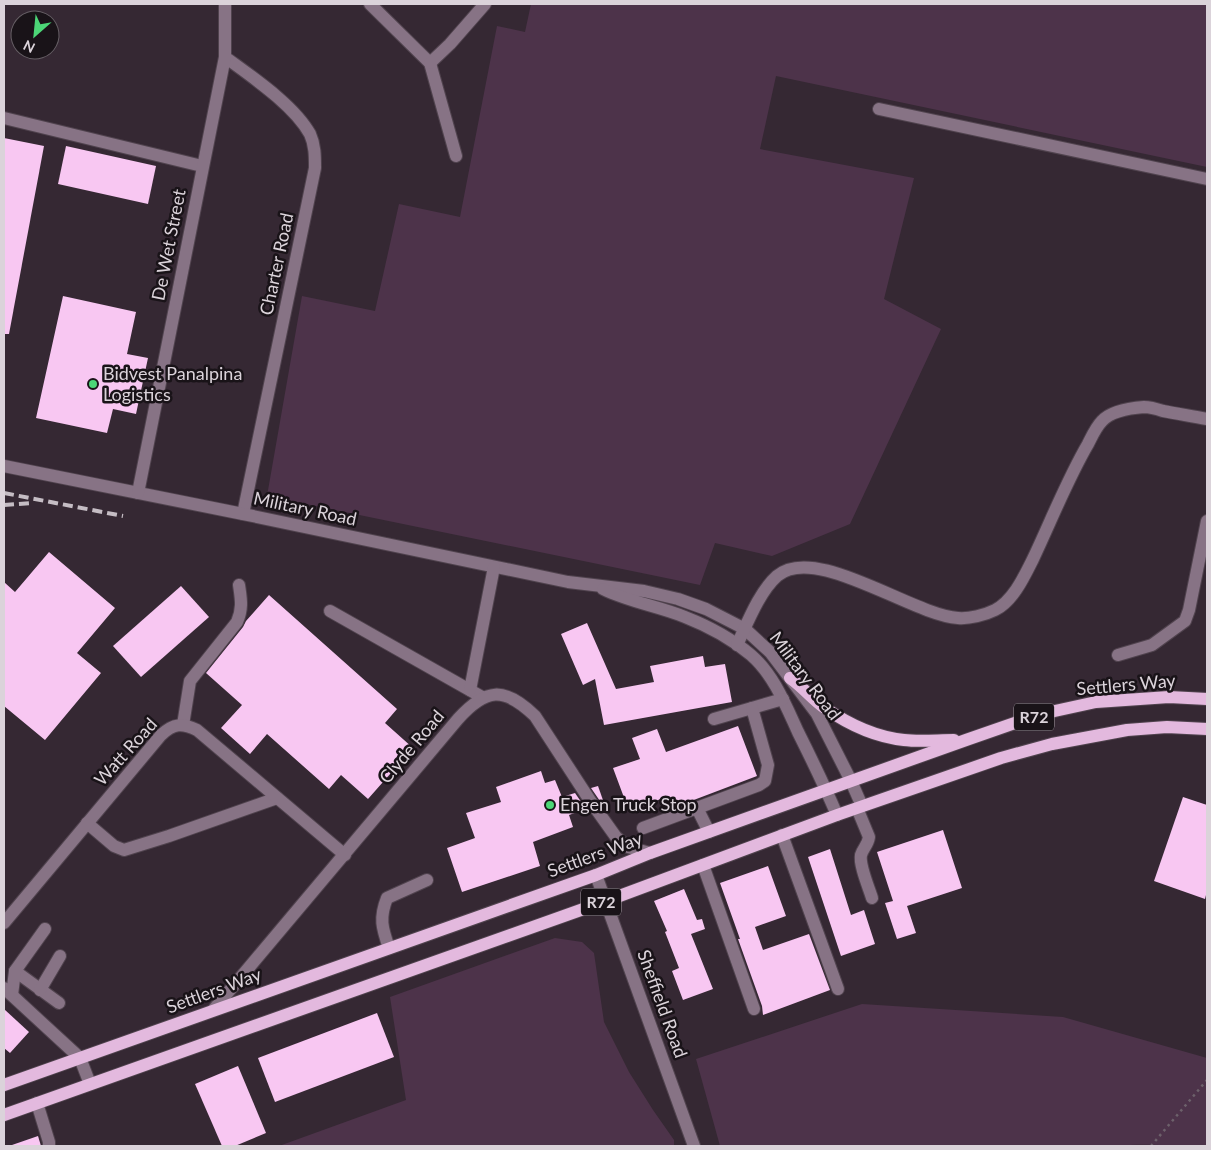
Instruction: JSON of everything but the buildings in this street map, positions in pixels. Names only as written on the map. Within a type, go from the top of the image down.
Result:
[{"type":"main road","points":[[790,678],[824,707],[845,720],[876,734],[904,740],[966,740]]},
{"type":"main road","name":"Settlers Way","points":[[4,1085],[596,875],[650,853],[1041,714],[1096,702],[1169,697],[1207,699]]},
{"type":"main road","name":"R72","points":[[4,1115],[606,901],[837,815],[1001,758],[1052,744],[1127,730],[1167,727],[1207,729]]},
{"type":"street","name":"De Wet Street","points":[[138,493],[225,57],[225,4]]},
{"type":"street","points":[[370,4],[430,63],[456,156]]},
{"type":"street","points":[[430,63],[450,44],[485,4]]},
{"type":"street","name":"Charter Road","points":[[225,57],[263,85],[302,123],[310,134],[316,156],[243,514]]},
{"type":"street","points":[[879,109],[1207,179]]},
{"type":"street","points":[[4,118],[202,166]]},
{"type":"street","points":[[738,645],[758,602],[770,584],[778,576],[798,567],[811,567],[842,575],[906,602],[943,615],[959,618],[976,616],[994,610],[1008,602],[1029,566],[1080,457],[1101,421],[1119,412],[1146,407],[1207,419]]},
{"type":"street","name":"Military Road","points":[[4,466],[568,582],[623,588],[678,599],[706,609],[745,629],[770,652],[816,714],[852,781],[860,807],[869,837],[860,860],[872,898]]},
{"type":"street","points":[[1118,655],[1152,645],[1185,621],[1190,610],[1207,521]]},
{"type":"street","points":[[470,690],[494,566]]},
{"type":"street","points":[[183,725],[190,681],[237,622],[240,615],[242,608],[238,585]]},
{"type":"street","name":"Military Road","points":[[598,586],[624,598],[684,617],[711,629],[752,656],[766,671],[783,699],[837,815]]},
{"type":"street","points":[[330,611],[482,698],[496,694],[517,700],[525,706],[535,716],[616,837],[628,847],[650,853]]},
{"type":"street","name":"Clyde Road","points":[[214,1010],[458,719],[471,705],[482,698]]},
{"type":"street","points":[[714,719],[783,699]]},
{"type":"street","points":[[643,828],[759,785],[765,781],[768,766],[752,708]]},
{"type":"street","name":"Watt Road","points":[[4,923],[161,735],[174,725],[183,725],[198,730],[345,854]]},
{"type":"street","points":[[87,823],[114,846],[124,850],[277,798]]},
{"type":"street","points":[[697,808],[709,832]]},
{"type":"street","points":[[782,835],[838,989]]},
{"type":"street","points":[[703,865],[754,1009]]},
{"type":"street","name":"Sheffield Road","points":[[596,875],[694,1146]]},
{"type":"street","points":[[389,948],[382,928],[382,910],[387,898],[427,880]]},
{"type":"street","points":[[45,928],[15,971],[8,991],[80,1058],[90,1084]]},
{"type":"street","points":[[40,990],[60,956]]},
{"type":"street","points":[[15,971],[59,1003]]},
{"type":"street","points":[[37,1103],[49,1146]]},
{"type":"path","points":[[1150,1146],[1207,1080]]},
{"type":"shaded area","points":[[531,4],[1207,4],[1207,167],[776,76],[760,149],[914,178],[884,299],[941,329],[850,524],[772,556],[715,543],[700,585],[267,496],[302,296],[375,311],[399,204],[460,217],[497,26],[525,32]]},
{"type":"shaded area","points":[[555,938],[582,942],[594,953],[604,1022],[629,1072],[674,1140],[674,1146],[279,1146],[406,1100],[390,997]]},
{"type":"shaded area","points":[[862,1004],[1063,1017],[1207,1058],[1207,1146],[720,1146],[696,1059]]},
{"type":"railway","points":[[4,493],[123,516]]},
{"type":"railway","points":[[4,505],[32,503]]},
{"type":"place","name":"Bidvest Panalpina Logistics","points":[[93,384]]},
{"type":"place","name":"Engen Truck Stop","points":[[550,805]]}]
